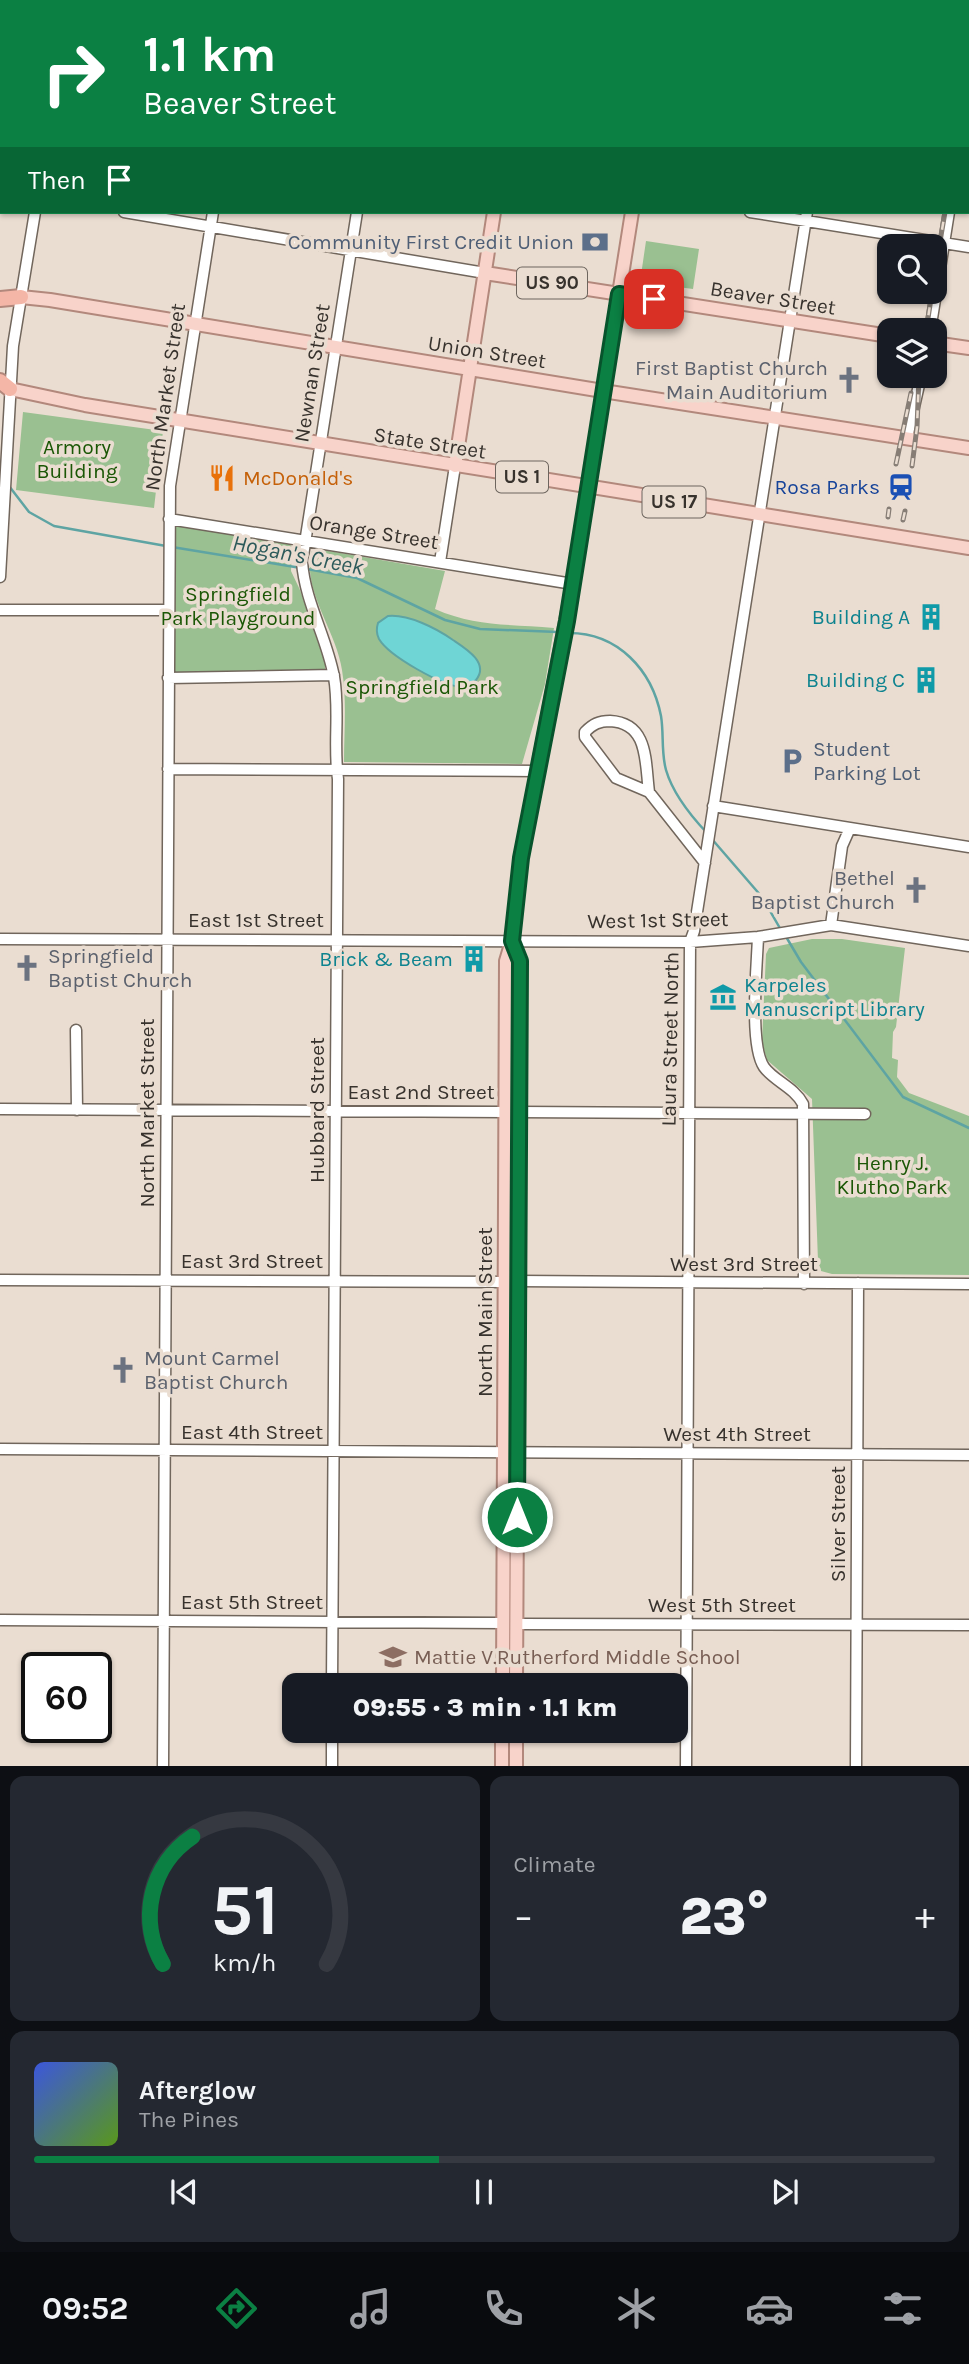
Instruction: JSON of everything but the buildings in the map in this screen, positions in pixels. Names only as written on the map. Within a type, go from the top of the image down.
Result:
[{"type":"highway","points":[[0,299],[21,297]]},
{"type":"main road","points":[[455,466],[494,214]]},
{"type":"main road","name":"North Main Street","points":[[504,1673],[510,1623],[517,1452],[505,1112],[506,961],[512,941],[521,858],[567,621],[632,214]]},
{"type":"main road","name":"Beaver Street","points":[[485,273],[877,334]]},
{"type":"main road","name":"Union Street","points":[[21,297],[969,448]]},
{"type":"main road","points":[[947,345],[969,348]]},
{"type":"main road","name":"State Street","points":[[3,387],[57,400],[180,421],[969,548]]},
{"type":"main road","name":"North Main Street","points":[[512,941],[520,961],[519,1112],[504,1452],[510,1623],[515,1673]]},
{"type":"main road","points":[[502,1743],[502,1766]]},
{"type":"main road","points":[[516,1743],[516,1766]]},
{"type":"street","points":[[0,577],[6,462],[3,387],[13,346],[35,214]]},
{"type":"street","points":[[136,214],[485,273]]},
{"type":"street","name":"North Market Street","points":[[163,1766],[169,519],[173,460],[213,214]]},
{"type":"street","name":"Newnan Street","points":[[304,541],[356,214]]},
{"type":"street","points":[[778,214],[806,216],[898,234]]},
{"type":"street","points":[[945,234],[949,214]]},
{"type":"street","name":"Laura Street North","points":[[686,1766],[690,942],[705,863],[806,216]]},
{"type":"street","points":[[947,243],[969,247]]},
{"type":"street","name":"Union Street","points":[[0,292],[21,297]]},
{"type":"street","points":[[907,438],[918,388]]},
{"type":"street","points":[[440,562],[455,466]]},
{"type":"street","name":"Orange Street","points":[[169,519],[573,584]]},
{"type":"street","name":"Hubbard Street","points":[[304,541],[303,575],[334,675],[337,940],[332,1673]]},
{"type":"street","points":[[0,610],[169,610]]},
{"type":"street","points":[[168,678],[334,675]]},
{"type":"street","points":[[649,792],[641,737],[633,728],[620,722],[600,721],[590,727],[585,732],[585,737],[616,778],[649,792],[705,863]]},
{"type":"street","points":[[168,769],[537,771]]},
{"type":"street","points":[[713,806],[969,846]]},
{"type":"street","points":[[831,925],[842,846],[850,828]]},
{"type":"street","name":"West 1st Street","points":[[512,941],[690,942],[758,937],[831,925],[969,946]]},
{"type":"street","points":[[758,937],[756,1035],[759,1058],[766,1069],[800,1097],[803,1104],[804,1284]]},
{"type":"street","name":"East 1st Street","points":[[0,939],[512,941]]},
{"type":"street","points":[[76,1030],[77,1110]]},
{"type":"street","name":"East 2nd Street","points":[[0,1109],[505,1112]]},
{"type":"street","points":[[519,1112],[865,1114]]},
{"type":"street","name":"East 3rd Street","points":[[0,1280],[511,1282]]},
{"type":"street","name":"West 3rd Street","points":[[511,1282],[969,1284]]},
{"type":"street","name":"Silver Street","points":[[856,1766],[858,1283]]},
{"type":"street","name":"East 4th Street","points":[[0,1449],[504,1452]]},
{"type":"street","name":"West 4th Street","points":[[504,1452],[969,1455]]},
{"type":"street","name":"East 5th Street","points":[[0,1620],[510,1623]]},
{"type":"street","name":"West 5th Street","points":[[510,1623],[969,1625]]},
{"type":"street","points":[[332,1743],[332,1766]]},
{"type":"green space","points":[[646,241],[699,249],[693,289],[640,282]]},
{"type":"green space","name":"Armory Building","points":[[23,412],[163,431],[154,508],[16,490]]},
{"type":"green space","name":"Springfield Park Playground","points":[[176,525],[290,544],[291,571],[325,663],[325,671],[174,674]]},
{"type":"green space","name":"Springfield Park","points":[[317,549],[445,571],[435,609],[450,615],[494,624],[554,628],[545,684],[522,764],[344,762],[344,681],[339,655],[312,582],[311,552]]},
{"type":"green space","name":"Henry J. Klutho Park","points":[[812,939],[842,939],[905,948],[892,1058],[898,1060],[897,1077],[909,1093],[969,1116],[969,1275],[832,1274],[821,1271],[818,1261],[812,1099],[767,1060],[762,1042],[766,954],[769,948]]},
{"type":"water","points":[[388,616],[404,617],[422,623],[464,647],[478,662],[480,674],[476,680],[462,687],[453,685],[430,676],[393,654],[377,633],[378,623]]},
{"type":"waterway","name":"Hogan's Creek","points":[[9,486],[29,512],[54,526],[166,546]]},
{"type":"waterway","name":"Hogan's Creek","points":[[172,547],[301,568]]},
{"type":"waterway","name":"Hogan's Creek","points":[[307,569],[357,578],[445,620],[480,629],[558,632]]},
{"type":"waterway","name":"Hogan's Creek","points":[[569,633],[587,635],[617,647],[641,670],[650,684],[661,716],[669,779],[683,804],[707,833]]},
{"type":"waterway","name":"Hogan's Creek","points":[[711,838],[762,897],[781,930]]},
{"type":"waterway","name":"Hogan's Creek","points":[[785,935],[801,962],[903,1097],[969,1128]]},
{"type":"railway","points":[[941,234],[945,214]]},
{"type":"railway","points":[[928,318],[930,304]]},
{"type":"railway","points":[[912,466],[919,388]]},
{"type":"railway","points":[[896,464],[911,393]]},
{"type":"railway","points":[[888,517],[889,509]]},
{"type":"railway","points":[[903,520],[905,511]]},
{"type":"place","name":"Community First Credit Union","points":[[595,242]]},
{"type":"place","name":"First Baptist Church Main Auditorium","points":[[849,380]]},
{"type":"place","name":"McDonald's","points":[[222,478]]},
{"type":"place","name":"Rosa Parks","points":[[901,487]]},
{"type":"place","name":"Building A","points":[[931,617]]},
{"type":"place","name":"Building C","points":[[926,680]]},
{"type":"place","name":"Student Parking Lot","points":[[792,761]]},
{"type":"place","name":"Bethel Baptist Church","points":[[916,890]]},
{"type":"place","name":"Brick & Beam","points":[[474,959]]},
{"type":"place","name":"Springfield Baptist Church","points":[[27,968]]},
{"type":"place","name":"Karpeles Manuscript Library","points":[[723,997]]},
{"type":"place","name":"Mount Carmel Baptist Church","points":[[123,1370]]},
{"type":"place","name":"Mattie V.Rutherford Middle School","points":[[393,1657]]},
{"type":"route","points":[[517,1517],[520,961],[512,941],[514,912],[532,795],[570,603],[619,294],[654,299]]}]
